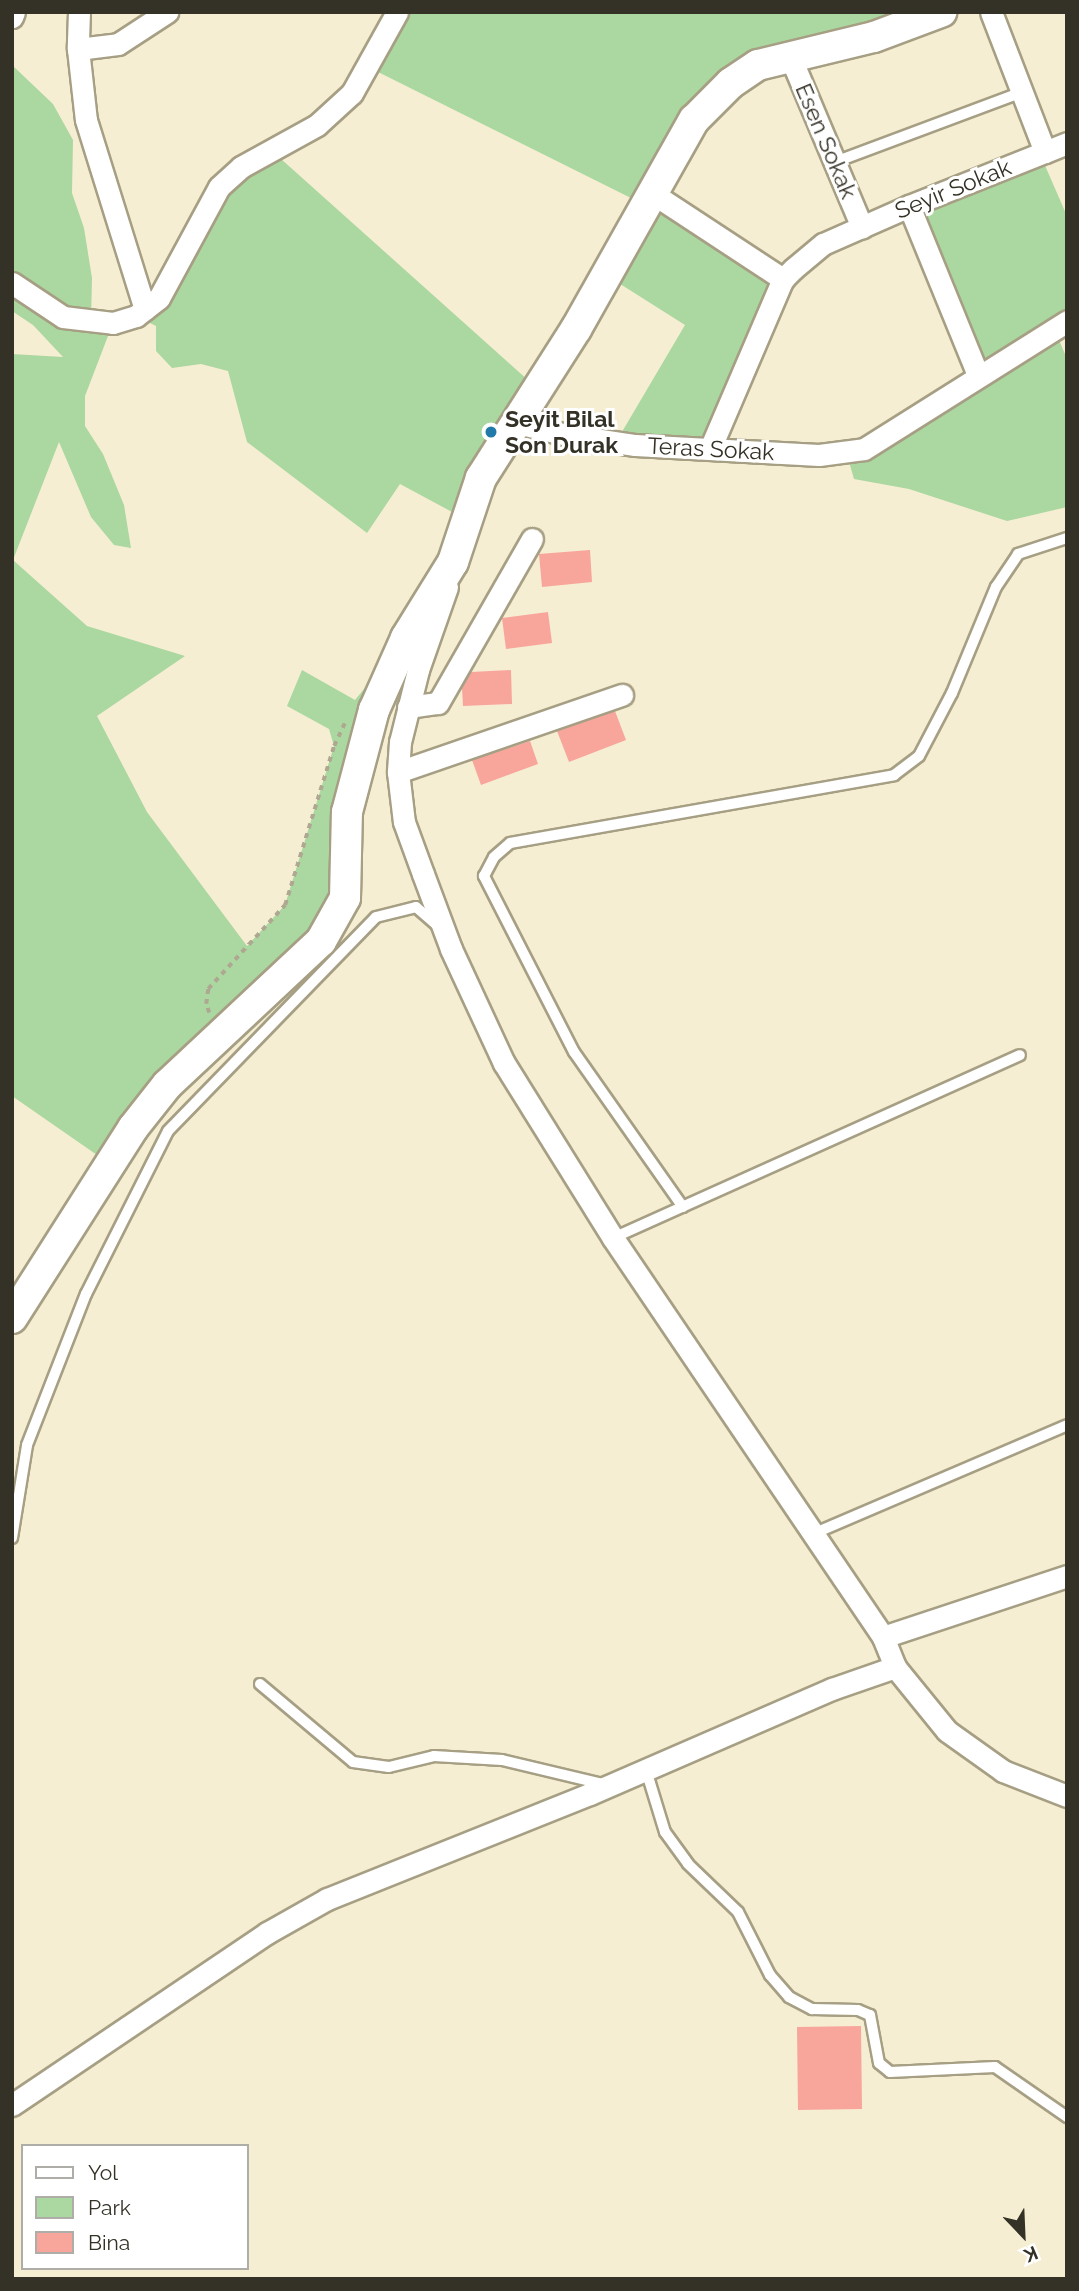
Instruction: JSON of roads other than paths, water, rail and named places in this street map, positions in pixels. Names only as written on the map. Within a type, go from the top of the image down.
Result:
[{"type":"street","points":[[79,12],[78,49],[86,120],[145,309]]},
{"type":"street","points":[[78,49],[118,44],[167,12]]},
{"type":"street","points":[[12,284],[63,317],[113,323],[136,316],[159,298],[219,187],[241,167],[317,125],[352,93],[397,12]]},
{"type":"street","points":[[941,12],[874,37],[758,65],[731,83],[694,120],[576,329],[481,478],[408,707],[398,772],[404,822],[445,932],[505,1063],[613,1238],[883,1637],[895,1667],[947,1731],[1003,1771],[1067,1796]]},
{"type":"street","points":[[991,12],[1045,152]]},
{"type":"street","name":"Esen Sokak","points":[[790,56],[862,226]]},
{"type":"street","name":"Seyir Sokak","points":[[783,279],[823,244],[909,206],[1067,143]]},
{"type":"street","points":[[652,193],[783,279],[710,449]]},
{"type":"street","points":[[909,206],[978,375],[1067,321]]},
{"type":"street","name":"Teras Sokak","points":[[517,423],[567,435],[635,445],[819,455],[864,449],[978,375]]},
{"type":"street","points":[[408,707],[438,703],[532,539]]},
{"type":"street","points":[[12,1318],[132,1128],[167,1085],[321,942],[345,898],[347,812],[374,710],[406,638],[453,562]]},
{"type":"street","points":[[398,772],[622,695]]},
{"type":"street","points":[[883,1637],[1067,1576]]},
{"type":"street","points":[[12,2105],[267,1933],[327,1899],[646,1770],[832,1689],[895,1667]]},
{"type":"lane","points":[[835,162],[1022,92]]},
{"type":"lane","points":[[683,1207],[574,1052],[484,876],[494,857],[510,843],[894,775],[919,756],[952,693],[996,587],[1018,554],[1067,538]]},
{"type":"lane","points":[[12,1538],[27,1445],[86,1294],[167,1131],[376,917],[416,907],[445,932]]},
{"type":"lane","points":[[613,1238],[1020,1055]]},
{"type":"lane","points":[[813,1534],[1067,1425]]},
{"type":"lane","points":[[260,1684],[353,1762],[389,1767],[435,1756],[502,1760],[559,1776],[609,1785]]},
{"type":"lane","points":[[646,1770],[665,1832],[688,1864],[738,1912],[770,1975],[789,1997],[811,2009],[858,2010],[870,2015],[879,2063],[890,2072],[995,2067],[1067,2117]]},
{"type":"place","name":"Seyit Bilal Son Durak","points":[[491,432]]}]
